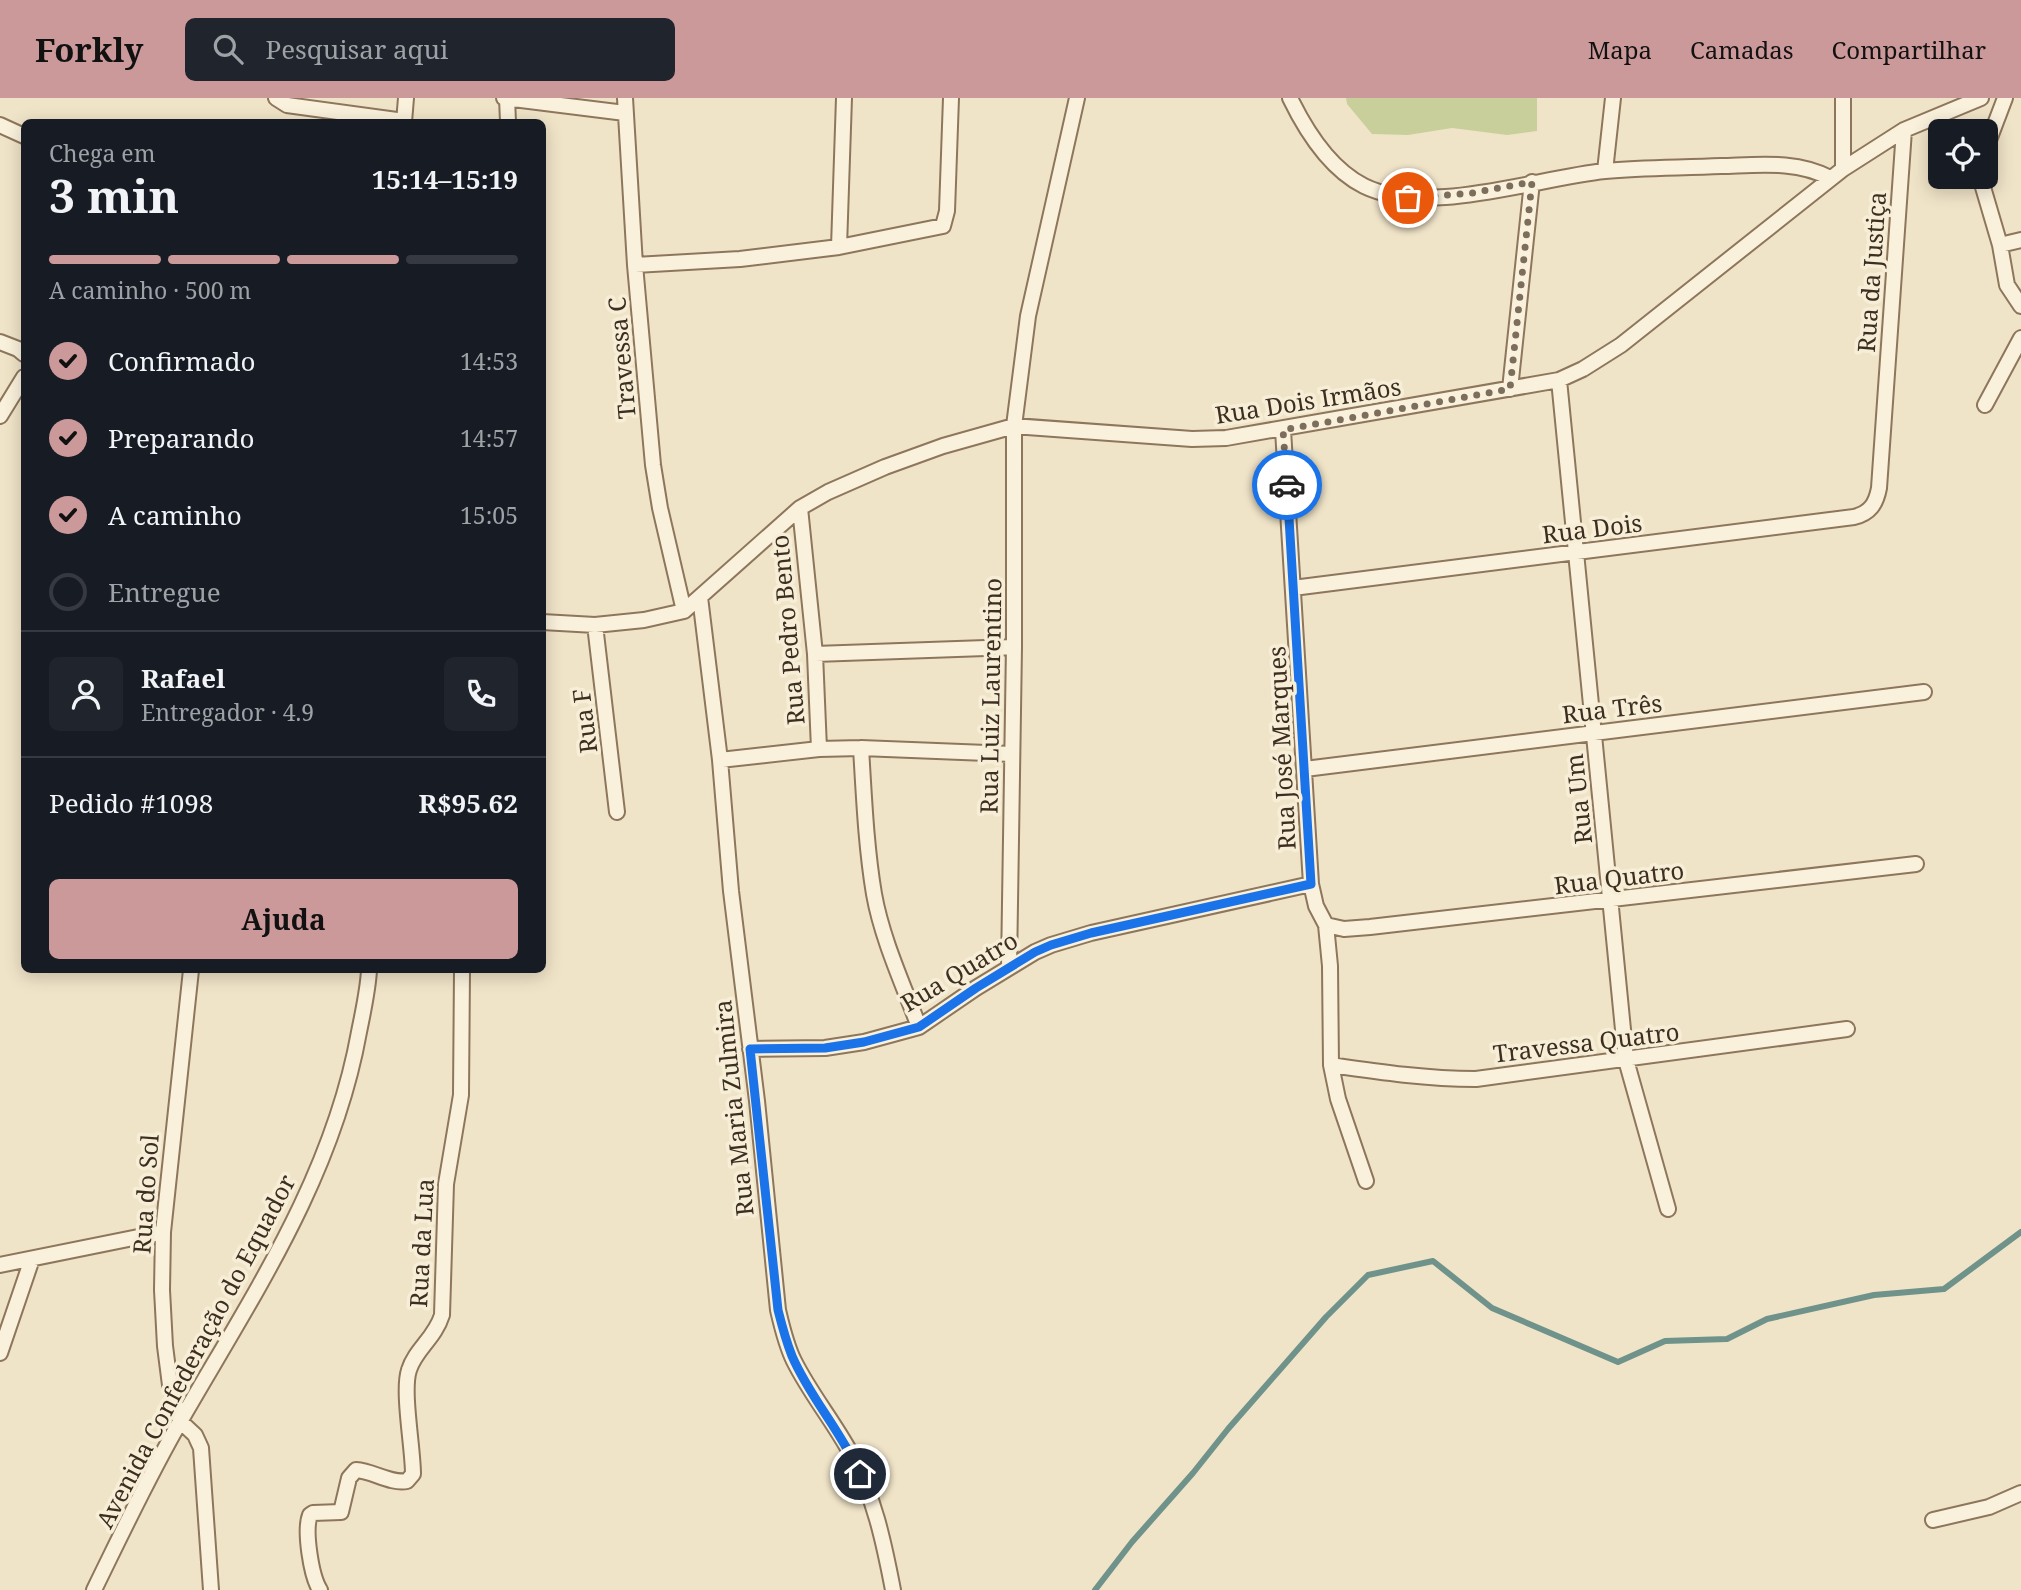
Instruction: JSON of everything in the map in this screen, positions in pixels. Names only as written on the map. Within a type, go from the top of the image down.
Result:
[{"type":"street","points":[[276,98],[287,105],[383,119]]},
{"type":"street","points":[[404,119],[406,98]]},
{"type":"street","points":[[508,119],[506,98],[625,105]]},
{"type":"street","points":[[839,247],[844,98]]},
{"type":"street","points":[[635,265],[740,259],[839,247],[943,226],[947,217],[951,98]]},
{"type":"street","name":"Rua Luiz Laurentino","points":[[1009,967],[1014,426],[1028,316],[1077,98]]},
{"type":"street","points":[[1290,98],[1302,121],[1325,153],[1343,172],[1364,186],[1408,198],[1472,193],[1605,171],[1783,165],[1812,170],[1830,178]]},
{"type":"street","points":[[1605,171],[1613,98]]},
{"type":"street","points":[[1843,98],[1843,169]]},
{"type":"street","points":[[1904,130],[1981,98]]},
{"type":"street","points":[[1997,119],[2005,98]]},
{"type":"street","name":"Travessa C","points":[[625,105],[635,265],[653,465],[684,611]]},
{"type":"street","points":[[0,125],[21,135]]},
{"type":"street","name":"Rua da Justiça","points":[[1843,169],[1904,130]]},
{"type":"street","name":"Rua da Justiça","points":[[1879,488],[1904,130]]},
{"type":"street","name":"Rua Dois Irmãos","points":[[546,622],[595,625],[644,621],[684,611],[800,508],[828,492],[943,446],[1014,426],[1192,439],[1226,438],[1559,380],[1583,369],[1621,345],[1843,169]]},
{"type":"street","points":[[1510,389],[1532,182]]},
{"type":"street","points":[[1984,189],[2000,245],[2007,285],[2021,306]]},
{"type":"street","points":[[2000,245],[2021,240]]},
{"type":"street","points":[[1985,405],[2021,338]]},
{"type":"street","points":[[0,342],[21,352]]},
{"type":"street","name":"Rua Um","points":[[1559,380],[1626,1060],[1668,1209]]},
{"type":"street","points":[[0,416],[21,382]]},
{"type":"street","name":"Rua José Marques","points":[[1283,430],[1311,884],[1316,906],[1326,925],[1330,967],[1331,1065],[1338,1099],[1366,1181]]},
{"type":"street","name":"Rua Dois","points":[[1293,588],[1854,517],[1870,510],[1877,500],[1879,488]]},
{"type":"street","name":"Rua Pedro Bento","points":[[800,508],[815,654],[819,749]]},
{"type":"street","name":"Rua Maria Zulmira","points":[[700,597],[777,1298],[785,1338],[803,1376],[852,1455],[868,1493],[884,1542],[893,1590]]},
{"type":"street","name":"Rua F","points":[[595,625],[617,812]]},
{"type":"street","points":[[815,654],[1014,647]]},
{"type":"street","name":"Rua Três","points":[[1305,769],[1924,692]]},
{"type":"street","points":[[720,760],[819,749],[861,748],[1012,754]]},
{"type":"street","points":[[861,748],[874,894],[888,943],[919,1027]]},
{"type":"street","name":"Rua Quatro","points":[[1326,925],[1343,929],[1370,928],[1916,864]]},
{"type":"street","name":"Rua Quatro","points":[[750,1049],[825,1048],[864,1042],[919,1027],[1009,967],[1035,952],[1071,938],[1311,884]]},
{"type":"street","name":"Rua do Sol","points":[[180,1421],[170,1385],[165,1346],[163,1232],[191,973]]},
{"type":"street","name":"Avenida Confederação do Equador","points":[[94,1590],[180,1421],[246,1312],[313,1180],[332,1134],[352,1070],[368,973]]},
{"type":"street","name":"Rua da Lua","points":[[320,1590],[313,1574],[308,1535],[310,1515],[341,1513],[347,1483],[354,1471],[366,1471],[397,1482],[407,1481],[413,1474],[407,1382],[412,1363],[434,1334],[442,1315],[446,1184],[461,1096],[462,973]]},
{"type":"street","name":"Travessa Quatro","points":[[1331,1065],[1395,1075],[1476,1079],[1846,1030]]},
{"type":"street","points":[[0,1265],[163,1232]]},
{"type":"street","points":[[0,1353],[32,1259]]},
{"type":"street","points":[[180,1421],[195,1435],[201,1448],[211,1590]]},
{"type":"street","points":[[1933,1520],[1989,1507],[2021,1493]]},
{"type":"green space","points":[[1346,98],[1537,98],[1537,131],[1507,135],[1452,128],[1408,135],[1372,134],[1347,104]]},
{"type":"waterway","points":[[1095,1590],[1228,1429],[1326,1317],[1368,1275],[1433,1261],[1492,1308],[1618,1362],[1665,1341],[1727,1339],[1767,1319],[1874,1295],[1944,1289],[2021,1232]]},
{"type":"way so far","points":[[1287,485],[1283,430],[1510,389],[1532,182],[1472,193],[1408,198]]},
{"type":"route","points":[[860,1474],[852,1455],[793,1359],[785,1338],[778,1310],[750,1049],[825,1048],[864,1042],[919,1027],[976,988],[1051,945],[1091,933],[1311,884],[1287,485]]}]
